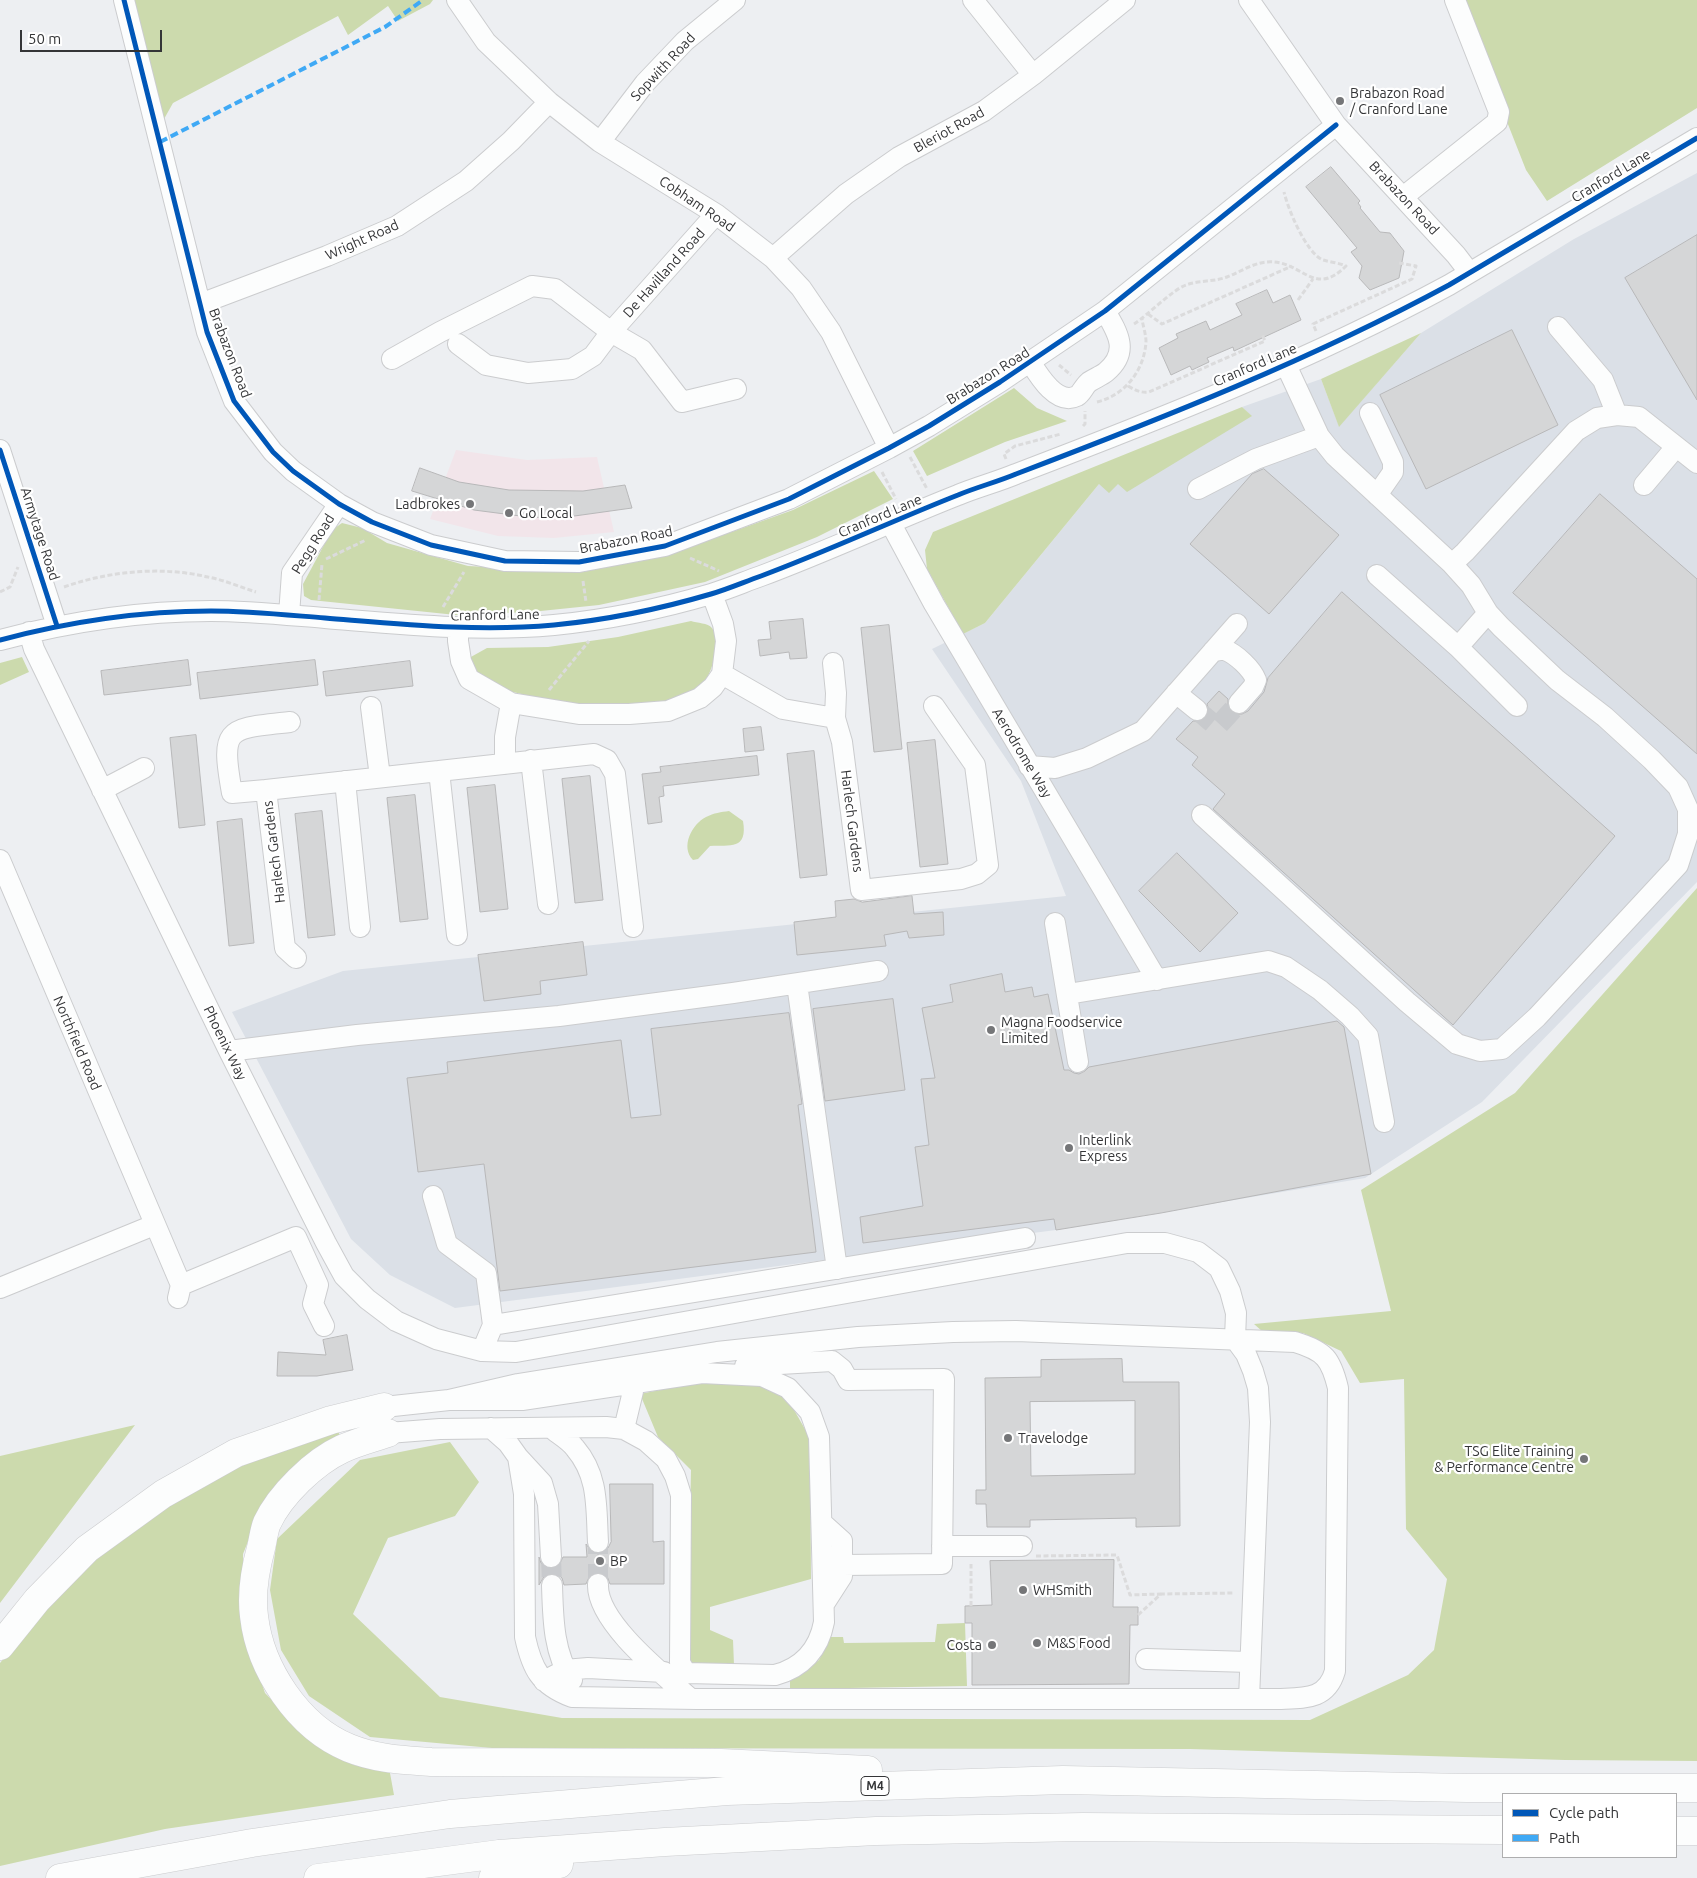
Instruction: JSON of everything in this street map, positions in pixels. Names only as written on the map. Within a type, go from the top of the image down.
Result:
[{"type":"highway","points":[[0,1646],[37,1600],[87,1549],[163,1494],[236,1453],[331,1420],[386,1420]]},
{"type":"highway","points":[[386,1420],[312,1468],[284,1496],[267,1523],[253,1588],[254,1616],[262,1649],[273,1678],[293,1707],[320,1730],[348,1748],[384,1759],[431,1762],[721,1763],[1063,1780]]},
{"type":"highway","name":"M4","points":[[60,1878],[252,1843],[450,1814],[726,1791],[1063,1780],[1467,1788],[1697,1788]]},
{"type":"highway","points":[[318,1878],[498,1854],[876,1830],[1063,1827],[1502,1830]]},
{"type":"highway","points":[[1677,1831],[1697,1831]]},
{"type":"highway","points":[[493,1878],[665,1842]]},
{"type":"street","name":"Brabazon Road","points":[[124,0],[207,332],[234,401],[273,452],[293,471],[339,504],[381,525],[431,545],[505,561],[579,562],[665,546],[789,500],[888,449],[929,426],[1030,363],[1105,311],[1336,125]]},
{"type":"street","name":"Cobham Road","points":[[457,0],[486,42],[549,102],[600,142],[716,214],[773,258],[801,288],[831,332],[888,449]]},
{"type":"street","name":"Sopwith Road","points":[[600,142],[645,83],[685,41],[735,0]]},
{"type":"street","points":[[973,0],[1033,75]]},
{"type":"street","name":"Bleriot Road","points":[[773,258],[846,194],[899,157],[984,111],[1033,75],[1125,0]]},
{"type":"street","name":"Brabazon Road","points":[[1249,0],[1336,125],[1456,255],[1469,272]]},
{"type":"street","points":[[1403,197],[1497,122],[1499,112],[1455,0]]},
{"type":"street","name":"Wright Road","points":[[200,304],[327,256],[397,226],[466,181],[511,142],[549,102]]},
{"type":"street","name":"Cranford Lane","points":[[0,640],[57,626],[141,615],[213,611],[458,628],[520,627],[579,622],[651,609],[712,594],[898,521],[936,504],[1085,447],[1286,365],[1400,311],[1696,141]]},
{"type":"street","name":"De Havilland Road","points":[[458,344],[486,365],[528,373],[572,368],[593,356],[611,332],[716,214]]},
{"type":"street","points":[[392,359],[440,332],[532,286],[555,289],[611,332],[642,350],[682,402],[736,389]]},
{"type":"street","points":[[1030,363],[1054,392],[1065,397],[1075,397],[1080,394],[1087,383],[1106,372],[1117,361],[1120,347],[1117,332],[1105,311]]},
{"type":"street","points":[[1558,327],[1603,380],[1617,415]]},
{"type":"street","points":[[1202,815],[1407,1002],[1457,1044],[1480,1051],[1502,1049],[1537,1017],[1678,865],[1688,834],[1688,808],[1678,787],[1605,717],[1557,680],[1488,613],[1471,585],[1452,564],[1335,456],[1319,436],[1286,365]]},
{"type":"street","points":[[1370,413],[1393,462],[1393,472],[1377,495]]},
{"type":"street","points":[[1452,564],[1576,431],[1596,418],[1617,415],[1639,416],[1697,463]]},
{"type":"street","points":[[1198,488],[1256,459],[1319,436]]},
{"type":"street","points":[[1644,485],[1676,447]]},
{"type":"street","name":"Armytage Road","points":[[0,450],[57,626]]},
{"type":"street","name":"Pegg Road","points":[[288,615],[292,573],[339,504]]},
{"type":"street","name":"Aerodrome Way","points":[[898,521],[934,604],[1157,980]]},
{"type":"street","points":[[1377,575],[1458,647],[1517,706]]},
{"type":"street","points":[[458,628],[461,661],[469,679],[511,703],[579,714],[628,714],[668,711],[700,698],[713,687],[722,674],[726,641],[723,624],[712,594]]},
{"type":"street","points":[[1458,647],[1488,613]]},
{"type":"street","points":[[1030,766],[1055,768],[1087,758],[1143,731],[1237,624]]},
{"type":"street","name":"Phoenix Way","points":[[29,632],[34,649],[102,790],[229,1051],[326,1244],[344,1276],[367,1299],[396,1321],[436,1339],[482,1351],[516,1352],[1128,1243],[1164,1243],[1198,1252],[1219,1268],[1230,1291],[1236,1313],[1235,1339]]},
{"type":"street","points":[[1213,651],[1224,650],[1232,654],[1254,673],[1256,680],[1253,687],[1239,703]]},
{"type":"street","name":"Harlech Gardens","points":[[833,663],[836,693],[835,718],[842,742],[861,890],[961,879],[978,874],[988,865],[975,765],[934,706]]},
{"type":"street","points":[[722,674],[783,708],[835,718]]},
{"type":"street","points":[[1176,693],[1197,710]]},
{"type":"street","points":[[505,764],[505,737],[511,703]]},
{"type":"street","points":[[371,707],[380,777]]},
{"type":"street","points":[[266,790],[232,793],[227,749],[231,736],[239,729],[249,726],[290,722]]},
{"type":"street","name":"Harlech Gardens","points":[[296,958],[285,948],[266,790],[594,754],[607,760],[615,774],[633,926]]},
{"type":"street","points":[[531,760],[548,904]]},
{"type":"street","points":[[102,790],[144,768]]},
{"type":"street","points":[[439,771],[458,935]]},
{"type":"street","points":[[345,781],[360,927]]},
{"type":"street","name":"Northfield Road","points":[[0,860],[180,1291],[296,1237],[318,1285],[314,1304],[324,1326]]},
{"type":"street","points":[[1055,923],[1078,1062]]},
{"type":"street","points":[[1068,994],[1268,961],[1286,967],[1320,990],[1350,1016],[1368,1036],[1384,1122]]},
{"type":"street","points":[[229,1051],[559,1016],[797,984],[878,971]]},
{"type":"street","points":[[797,984],[836,1269]]},
{"type":"street","points":[[433,1196],[447,1244],[486,1273],[493,1325],[482,1351]]},
{"type":"street","points":[[0,1288],[154,1225]]},
{"type":"street","points":[[493,1325],[1025,1238]]},
{"type":"street","points":[[386,1420],[449,1400],[518,1384],[717,1352],[858,1337],[1016,1331],[1295,1342],[1314,1347],[1326,1357],[1334,1370],[1338,1388],[1334,1671],[1332,1682],[1326,1689],[1313,1695],[1298,1698],[1249,1699],[692,1699],[572,1697],[556,1691],[544,1681],[536,1670],[524,1637],[524,1494],[518,1457]]},
{"type":"street","points":[[1235,1339],[1246,1354],[1253,1371],[1258,1388],[1260,1422],[1249,1699]]},
{"type":"street","points":[[449,1400],[522,1400],[702,1373],[722,1368],[832,1361],[842,1369],[848,1380],[944,1379],[942,1564],[842,1565]]},
{"type":"street","points":[[544,1681],[565,1670],[588,1668],[775,1675],[788,1672],[800,1665],[814,1649],[822,1633],[824,1604],[819,1437],[810,1412],[788,1388],[762,1376],[702,1373]]},
{"type":"street","points":[[624,1429],[635,1383]]},
{"type":"street","points":[[386,1420],[440,1429],[606,1427],[624,1429],[646,1441],[666,1459],[675,1476],[681,1495],[680,1662],[686,1673]]},
{"type":"street","points":[[491,1428],[508,1443],[542,1483],[548,1504],[551,1557]]},
{"type":"street","points":[[551,1428],[574,1447],[588,1468],[596,1490],[598,1542]]},
{"type":"street","points":[[822,1523],[842,1541],[842,1576],[824,1604]]},
{"type":"street","points":[[942,1546],[1022,1546]]},
{"type":"street","points":[[598,1584],[597,1592],[608,1616],[643,1657],[692,1699]]},
{"type":"street","points":[[552,1585],[558,1652],[565,1670],[575,1685],[591,1698]]},
{"type":"street","points":[[1146,1659],[1250,1662]]},
{"type":"path","points":[[1117,332],[1131,326],[1183,286],[1190,283],[1219,280],[1259,262],[1280,262],[1292,266],[1313,279],[1328,280],[1339,273],[1346,266],[1322,259],[1315,254],[1305,240],[1291,216],[1279,171]]},
{"type":"path","points":[[1313,324],[1412,279],[1416,266],[1399,263]]},
{"type":"path","points":[[1148,314],[1162,324],[1292,266]]},
{"type":"path","points":[[1298,300],[1313,279]]},
{"type":"path","points":[[1128,386],[1143,393],[1149,392],[1197,369],[1265,341],[1262,334]]},
{"type":"path","points":[[1048,350],[1064,370],[1087,383]]},
{"type":"path","points":[[888,449],[936,504]]},
{"type":"path","points":[[888,449],[898,521]]},
{"type":"path","points":[[303,559],[312,564],[323,560],[376,535],[381,525]]},
{"type":"path","points":[[665,546],[729,575],[738,584]]},
{"type":"path","points":[[0,592],[10,587],[19,564],[33,550]]},
{"type":"path","points":[[436,626],[443,607],[474,555]]},
{"type":"path","points":[[321,618],[318,596],[323,560]]},
{"type":"path","points":[[47,592],[79,581],[131,572],[153,572],[209,577],[260,593],[290,595]]},
{"type":"path","points":[[971,1606],[972,1546]]},
{"type":"path","points":[[1022,1546],[1027,1556],[1117,1555],[1130,1595],[1252,1593]]},
{"type":"path","points":[[1138,1615],[1161,1594]]},
{"type":"shaded area","points":[[1697,173],[1697,882],[1482,1102],[1365,1178],[1056,1230],[455,1308],[390,1275],[351,1239],[232,1012],[343,971],[1066,896],[1021,781],[932,649],[985,623],[1099,484],[1118,483],[1251,416],[1242,407],[1321,379],[1339,426],[1421,333],[1574,239]]},
{"type":"shaded area","points":[[456,450],[527,460],[597,457],[614,532],[554,538],[498,536],[430,519]]},
{"type":"green space","points":[[134,0],[433,0],[430,4],[398,21],[388,6],[348,35],[338,16],[173,103],[164,119]]},
{"type":"green space","points":[[1459,0],[1697,0],[1697,108],[1547,201],[1526,170]]},
{"type":"green space","points":[[1421,333],[1339,427],[1321,379]]},
{"type":"green space","points":[[1014,388],[1037,408],[1067,421],[1005,442],[927,476],[913,451]]},
{"type":"green space","points":[[1242,407],[1252,416],[1127,492],[1118,484],[1109,493],[1099,484],[985,623],[963,634],[927,569],[925,550],[933,532]]},
{"type":"green space","points":[[874,471],[893,499],[817,537],[705,582],[599,605],[531,612],[456,615],[311,600],[304,596],[303,584],[332,530],[342,523],[362,528],[387,543],[468,566],[582,572],[667,555],[793,510]]},
{"type":"green space","points":[[691,621],[708,625],[715,633],[716,649],[712,666],[706,680],[697,689],[682,697],[661,703],[600,706],[521,694],[486,683],[476,673],[469,658],[487,648],[548,647],[618,637]]},
{"type":"green space","points":[[22,657],[29,672],[0,685],[0,663]]},
{"type":"green space","points":[[729,811],[743,821],[743,837],[736,844],[710,846],[698,859],[693,860],[689,855],[688,849],[689,836],[692,830],[701,820]]},
{"type":"green space","points":[[1697,888],[1697,1761],[1565,1760],[1190,1749],[492,1748],[370,1737],[309,1696],[281,1650],[270,1590],[277,1539],[360,1460],[450,1442],[479,1482],[455,1516],[388,1538],[353,1614],[440,1697],[562,1718],[1310,1720],[1408,1675],[1434,1650],[1447,1579],[1406,1529],[1404,1379],[1360,1383],[1341,1351],[1303,1333],[1263,1332],[1254,1324],[1391,1311],[1361,1190],[1515,1093]]},
{"type":"green space","points":[[703,1381],[754,1383],[785,1394],[810,1438],[811,1579],[710,1607],[710,1630],[733,1640],[734,1665],[687,1665],[691,1470],[658,1437],[640,1394]]},
{"type":"green space","points":[[135,1425],[0,1603],[0,1456]]},
{"type":"green space","points":[[337,1429],[341,1438],[251,1534],[243,1554],[243,1600],[247,1640],[265,1693],[321,1748],[354,1765],[390,1773],[394,1795],[165,1829],[0,1866],[0,1663],[70,1580],[161,1506],[260,1457]]},
{"type":"green space","points":[[965,1623],[967,1686],[790,1689],[790,1680],[819,1660],[830,1637],[843,1637],[844,1643],[935,1642],[937,1624]]},
{"type":"building","points":[[1331,167],[1360,201],[1358,203],[1360,208],[1380,232],[1390,233],[1404,251],[1399,278],[1370,290],[1359,278],[1362,266],[1351,252],[1357,248],[1306,187]]},
{"type":"building","points":[[1697,235],[1697,400],[1625,278]]},
{"type":"building","points":[[1267,290],[1273,303],[1290,295],[1301,320],[1234,351],[1233,347],[1207,358],[1209,362],[1192,370],[1190,366],[1171,375],[1159,348],[1178,338],[1176,334],[1206,321],[1210,330],[1242,315],[1236,304]]},
{"type":"building","points":[[1512,330],[1558,425],[1426,489],[1380,395]]},
{"type":"building","points":[[420,468],[459,482],[509,490],[583,491],[625,485],[632,508],[560,518],[528,517],[474,510],[412,491]]},
{"type":"building","points":[[1264,469],[1339,535],[1269,614],[1190,544],[1252,474]]},
{"type":"building","points":[[1600,494],[1697,579],[1697,754],[1513,593]]},
{"type":"building","points":[[1342,592],[1615,836],[1453,1025],[1213,809],[1225,794],[1192,765],[1198,757],[1176,739],[1193,721],[1201,721],[1206,718],[1209,711],[1207,704],[1219,691],[1228,699],[1228,706],[1232,712],[1242,714],[1248,711],[1264,692],[1268,678]]},
{"type":"building","points":[[803,619],[807,658],[790,659],[789,652],[760,656],[758,640],[771,639],[769,622]]},
{"type":"building","points":[[889,625],[902,749],[874,752],[861,628]]},
{"type":"building","points":[[188,660],[191,685],[104,695],[101,671]]},
{"type":"building","points":[[315,660],[318,685],[200,699],[197,673]]},
{"type":"building","points":[[410,661],[413,686],[326,696],[323,672]]},
{"type":"building","points":[[761,727],[764,750],[745,752],[743,729]]},
{"type":"building","points":[[196,735],[205,825],[179,828],[170,738]]},
{"type":"building","points":[[935,740],[948,864],[920,867],[907,743]]},
{"type":"building","points":[[814,751],[827,875],[800,878],[787,754]]},
{"type":"building","points":[[757,756],[759,775],[663,786],[664,796],[659,797],[662,822],[648,824],[642,774],[661,772],[660,767]]},
{"type":"building","points":[[590,776],[603,900],[575,903],[562,779]]},
{"type":"building","points":[[495,785],[508,909],[480,912],[467,788]]},
{"type":"building","points":[[415,795],[428,919],[400,922],[387,798]]},
{"type":"building","points":[[322,811],[335,935],[308,938],[295,814]]},
{"type":"building","points":[[242,819],[254,943],[229,946],[217,822]]},
{"type":"building","points":[[1177,853],[1238,913],[1200,952],[1139,891]]},
{"type":"building","points":[[912,896],[914,914],[943,912],[944,935],[909,938],[907,931],[884,935],[886,946],[797,955],[794,922],[836,917],[835,901],[854,899],[862,902]]},
{"type":"building","points":[[583,942],[587,975],[540,981],[541,994],[484,1001],[478,955]]},
{"type":"building","points":[[1002,974],[1005,992],[1032,987],[1034,997],[1048,994],[1064,1070],[1079,1074],[1089,1067],[1337,1021],[1344,1027],[1371,1174],[1161,1213],[1056,1230],[1054,1219],[863,1243],[860,1217],[923,1206],[915,1147],[929,1145],[921,1079],[935,1078],[922,1008],[953,1002],[950,985]]},
{"type":"building","points":[[893,999],[905,1090],[825,1101],[813,1009]]},
{"type":"building","points":[[789,1013],[802,1104],[798,1105],[816,1252],[500,1291],[484,1164],[418,1172],[407,1078],[448,1073],[447,1062],[621,1040],[631,1118],[661,1115],[651,1029]]},
{"type":"building","points":[[347,1335],[353,1370],[317,1376],[277,1376],[278,1352],[326,1355],[323,1340]]},
{"type":"building","name":"Travelodge","points":[[1122,1359],[1123,1382],[1179,1382],[1180,1526],[1136,1527],[1136,1518],[1030,1520],[1030,1527],[987,1527],[986,1504],[976,1504],[976,1490],[986,1490],[985,1378],[1041,1377],[1041,1360]],"holes":[[[1135,1401],[1135,1474],[1031,1476],[1030,1402]]]},
{"type":"building","points":[[610,1484],[653,1484],[653,1542],[664,1541],[664,1584],[610,1584],[607,1576],[597,1572],[590,1575],[586,1584],[564,1585],[562,1578],[552,1573],[545,1575],[539,1585],[539,1557],[545,1567],[552,1569],[558,1567],[563,1557],[587,1557],[586,1544],[592,1552],[598,1554],[608,1548],[611,1542]]},
{"type":"building","points":[[1114,1560],[1113,1607],[1138,1607],[1138,1625],[1130,1625],[1129,1684],[972,1685],[972,1623],[965,1623],[965,1606],[992,1605],[990,1561]]},
{"type":"tunnel","points":[[1197,710],[1217,727],[1239,703]]},
{"type":"tunnel","points":[[598,1542],[598,1584]]},
{"type":"tunnel","points":[[551,1557],[552,1585]]},
{"type":"marked path","points":[[160,142],[385,27],[423,0]]},
{"type":"cycle path","points":[[124,0],[207,332],[234,401],[273,452],[293,471],[339,504],[372,522],[431,545],[505,561],[579,562],[665,546],[789,499],[889,448],[929,426],[1000,382],[1105,311],[1336,125]]},
{"type":"cycle path","points":[[0,640],[104,619],[131,615],[184,612],[254,612],[382,623],[496,628],[525,627],[574,623],[613,617],[711,594],[786,566],[965,492],[1009,477],[1126,431],[1290,363],[1449,285],[1697,138]]},
{"type":"cycle path","points":[[0,450],[57,626]]},
{"type":"place","name":"Brabazon Road / Cranford Lane","points":[[1340,101]]},
{"type":"place","name":"Ladbrokes","points":[[470,504]]},
{"type":"place","name":"Go Local","points":[[509,513]]},
{"type":"place","name":"Magna Foodservice Limited","points":[[991,1030]]},
{"type":"place","name":"Interlink Express","points":[[1069,1148]]},
{"type":"place","name":"Travelodge","points":[[1008,1438]]},
{"type":"place","name":"TSG Elite Training & Performance Centre","points":[[1584,1459]]},
{"type":"place","name":"BP","points":[[600,1561]]},
{"type":"place","name":"WHSmith","points":[[1023,1590]]},
{"type":"place","name":"M&S Food","points":[[1037,1643]]},
{"type":"place","name":"Costa","points":[[992,1645]]}]
